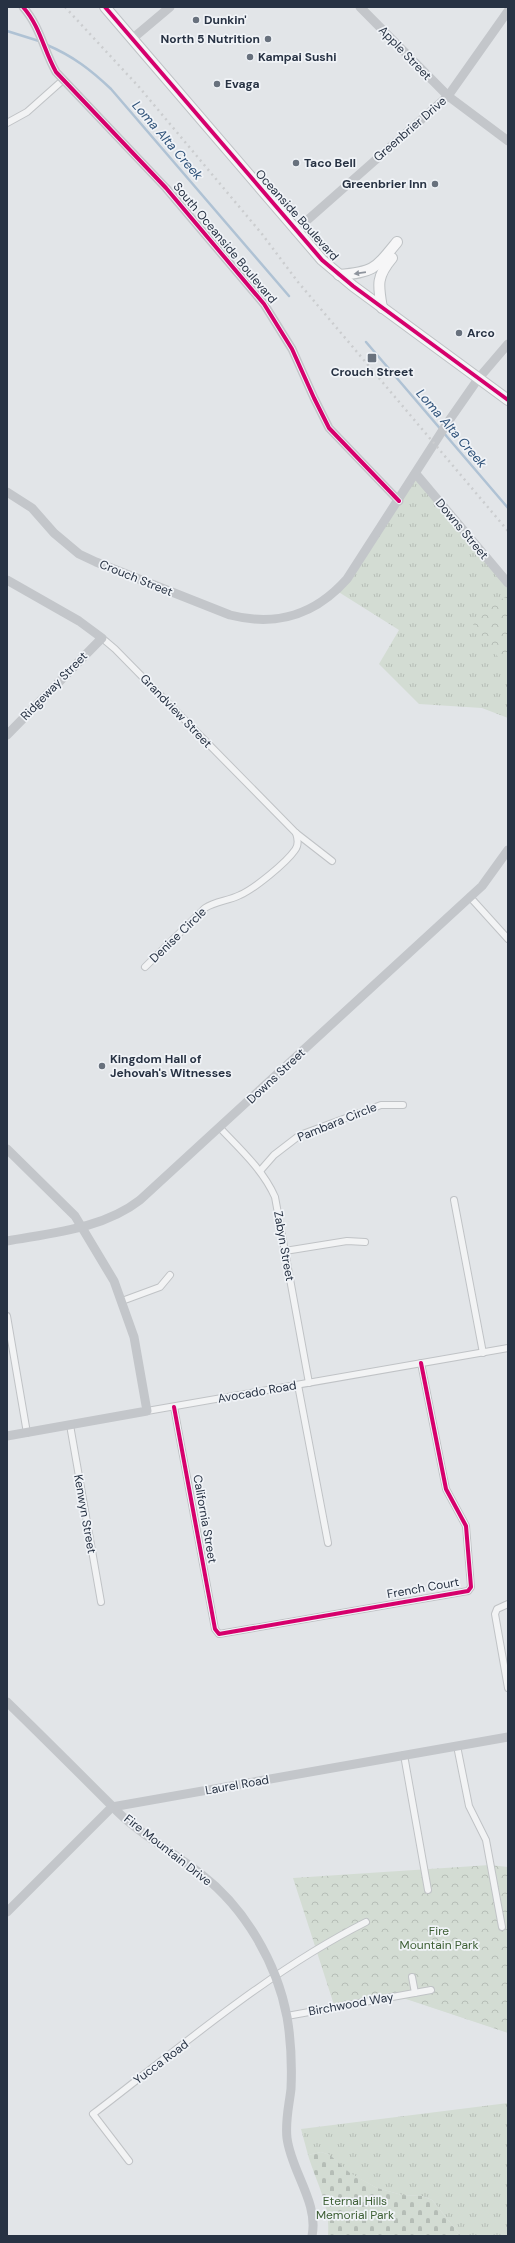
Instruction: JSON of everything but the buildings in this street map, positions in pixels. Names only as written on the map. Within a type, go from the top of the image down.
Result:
[{"type":"main road","name":"Oceanside Boulevard","points":[[105,7],[295,231],[322,260],[382,308],[508,400]]},
{"type":"main road","points":[[339,275],[365,272],[373,269],[399,244],[380,273],[379,284],[382,308]]},
{"type":"street","name":"South Oceanside Boulevard","points":[[23,7],[37,26],[50,62],[63,80],[166,188],[264,304],[292,349],[329,428],[399,500]]},
{"type":"street","points":[[132,39],[170,7]]},
{"type":"street","name":"Apple Street","points":[[360,7],[448,96],[507,139]]},
{"type":"street","name":"Greenbrier Drive","points":[[295,231],[448,96],[508,11]]},
{"type":"street","points":[[7,123],[28,112],[63,80]]},
{"type":"street","name":"Crouch Street","points":[[7,492],[32,508],[54,533],[79,554],[230,615],[244,619],[270,620],[310,610],[337,591],[347,579],[416,474],[448,422],[478,379],[508,344]]},
{"type":"street","name":"Downs Street","points":[[416,474],[508,583]]},
{"type":"street","name":"Grandview Street","points":[[7,580],[79,621],[115,649],[296,833],[332,861]]},
{"type":"street","name":"Ridgeway Street","points":[[7,735],[102,638]]},
{"type":"street","name":"Denise Circle","points":[[145,967],[205,908],[254,888],[295,850],[298,841],[296,833]]},
{"type":"street","name":"Downs Street","points":[[7,1241],[82,1227],[125,1212],[220,1128],[482,886],[508,850]]},
{"type":"street","points":[[470,897],[508,940]]},
{"type":"street","name":"Pambara Circle","points":[[260,1171],[274,1155],[300,1135],[381,1104],[403,1104]]},
{"type":"street","name":"Zabyn Street","points":[[220,1128],[260,1171],[268,1182],[275,1197],[309,1383]]},
{"type":"street","points":[[7,1149],[75,1216],[114,1281],[134,1337],[147,1412]]},
{"type":"street","points":[[454,1200],[483,1352]]},
{"type":"street","points":[[285,1251],[347,1241],[365,1242]]},
{"type":"street","points":[[122,1301],[160,1287],[170,1275]]},
{"type":"street","points":[[7,1316],[27,1433]]},
{"type":"street","name":"Avocado Road","points":[[7,1436],[508,1348]]},
{"type":"street","name":"French Court","points":[[219,1634],[468,1590],[471,1586],[466,1526],[446,1489],[421,1363]]},
{"type":"street","points":[[298,1385],[328,1543]]},
{"type":"street","name":"California Street","points":[[174,1407],[215,1629],[219,1634]]},
{"type":"street","name":"Kenwyn Street","points":[[70,1425],[101,1602]]},
{"type":"street","points":[[508,1604],[497,1609],[495,1614],[508,1688]]},
{"type":"street","name":"Fire Mountain Drive","points":[[7,1702],[112,1807],[160,1846],[201,1874],[223,1894],[254,1932],[275,1975],[287,2016],[290,2039],[290,2082],[286,2116],[287,2140],[291,2156],[311,2209],[312,2236]]},
{"type":"street","name":"Laurel Road","points":[[112,1807],[508,1737]]},
{"type":"street","points":[[456,1746],[469,1806],[486,1840],[502,1927]]},
{"type":"street","points":[[404,1755],[428,1890]]},
{"type":"street","points":[[7,1912],[112,1807]]},
{"type":"street","points":[[275,1975],[327,1942],[366,1922]]},
{"type":"street","name":"Yucca Road","points":[[129,2161],[93,2114],[275,1975]]},
{"type":"street","points":[[412,1977],[415,1993]]},
{"type":"street","name":"Birchwood Way","points":[[287,2016],[431,1990]]},
{"type":"green space","points":[[416,474],[508,583],[508,718],[482,708],[419,704],[379,664],[399,630],[337,591]]},
{"type":"green space","points":[[508,595],[508,670],[473,624],[492,606]]},
{"type":"green space","name":"Fire Mountain Park","points":[[490,1865],[508,1867],[508,2033],[400,1997],[335,2008],[293,1878]]},
{"type":"green space","points":[[508,2103],[508,2236],[461,2236],[432,2200],[422,2196],[402,2195],[377,2188],[349,2173],[330,2155],[321,2152],[308,2155],[301,2129]]},
{"type":"green space","name":"Eternal Hills Memorial Park","points":[[321,2152],[330,2155],[350,2173],[377,2188],[402,2195],[422,2196],[432,2200],[461,2236],[328,2236],[325,2205],[308,2155]]},
{"type":"waterway","name":"Loma Alta Creek","points":[[7,31],[39,41]]},
{"type":"waterway","name":"Loma Alta Creek","points":[[47,45],[81,64],[111,89],[289,296]]},
{"type":"waterway","name":"Loma Alta Creek","points":[[366,342],[508,508]]},
{"type":"railway","points":[[65,7],[139,87],[262,234],[298,282],[508,531]]},
{"type":"cycle path","points":[[23,7],[34,22],[56,72],[166,188],[264,304],[292,349],[329,428],[399,501]]},
{"type":"cycle path","points":[[105,7],[322,260],[353,286],[508,400]]},
{"type":"cycle path","points":[[174,1407],[215,1629],[219,1634],[468,1591],[471,1587],[466,1526],[446,1489],[421,1363]]},
{"type":"place","name":"Dunkin'","points":[[196,20]]},
{"type":"place","name":"North 5 Nutrition","points":[[268,39]]},
{"type":"place","name":"Kampai Sushi","points":[[250,57]]},
{"type":"place","name":"Evaga","points":[[217,84]]},
{"type":"place","name":"Taco Bell","points":[[296,163]]},
{"type":"place","name":"Greenbrier Inn","points":[[435,184]]},
{"type":"place","name":"Arco","points":[[459,333]]},
{"type":"place","name":"Crouch Street","points":[[372,358]]},
{"type":"place","name":"Kingdom Hall of Jehovah's Witnesses","points":[[102,1066]]}]
